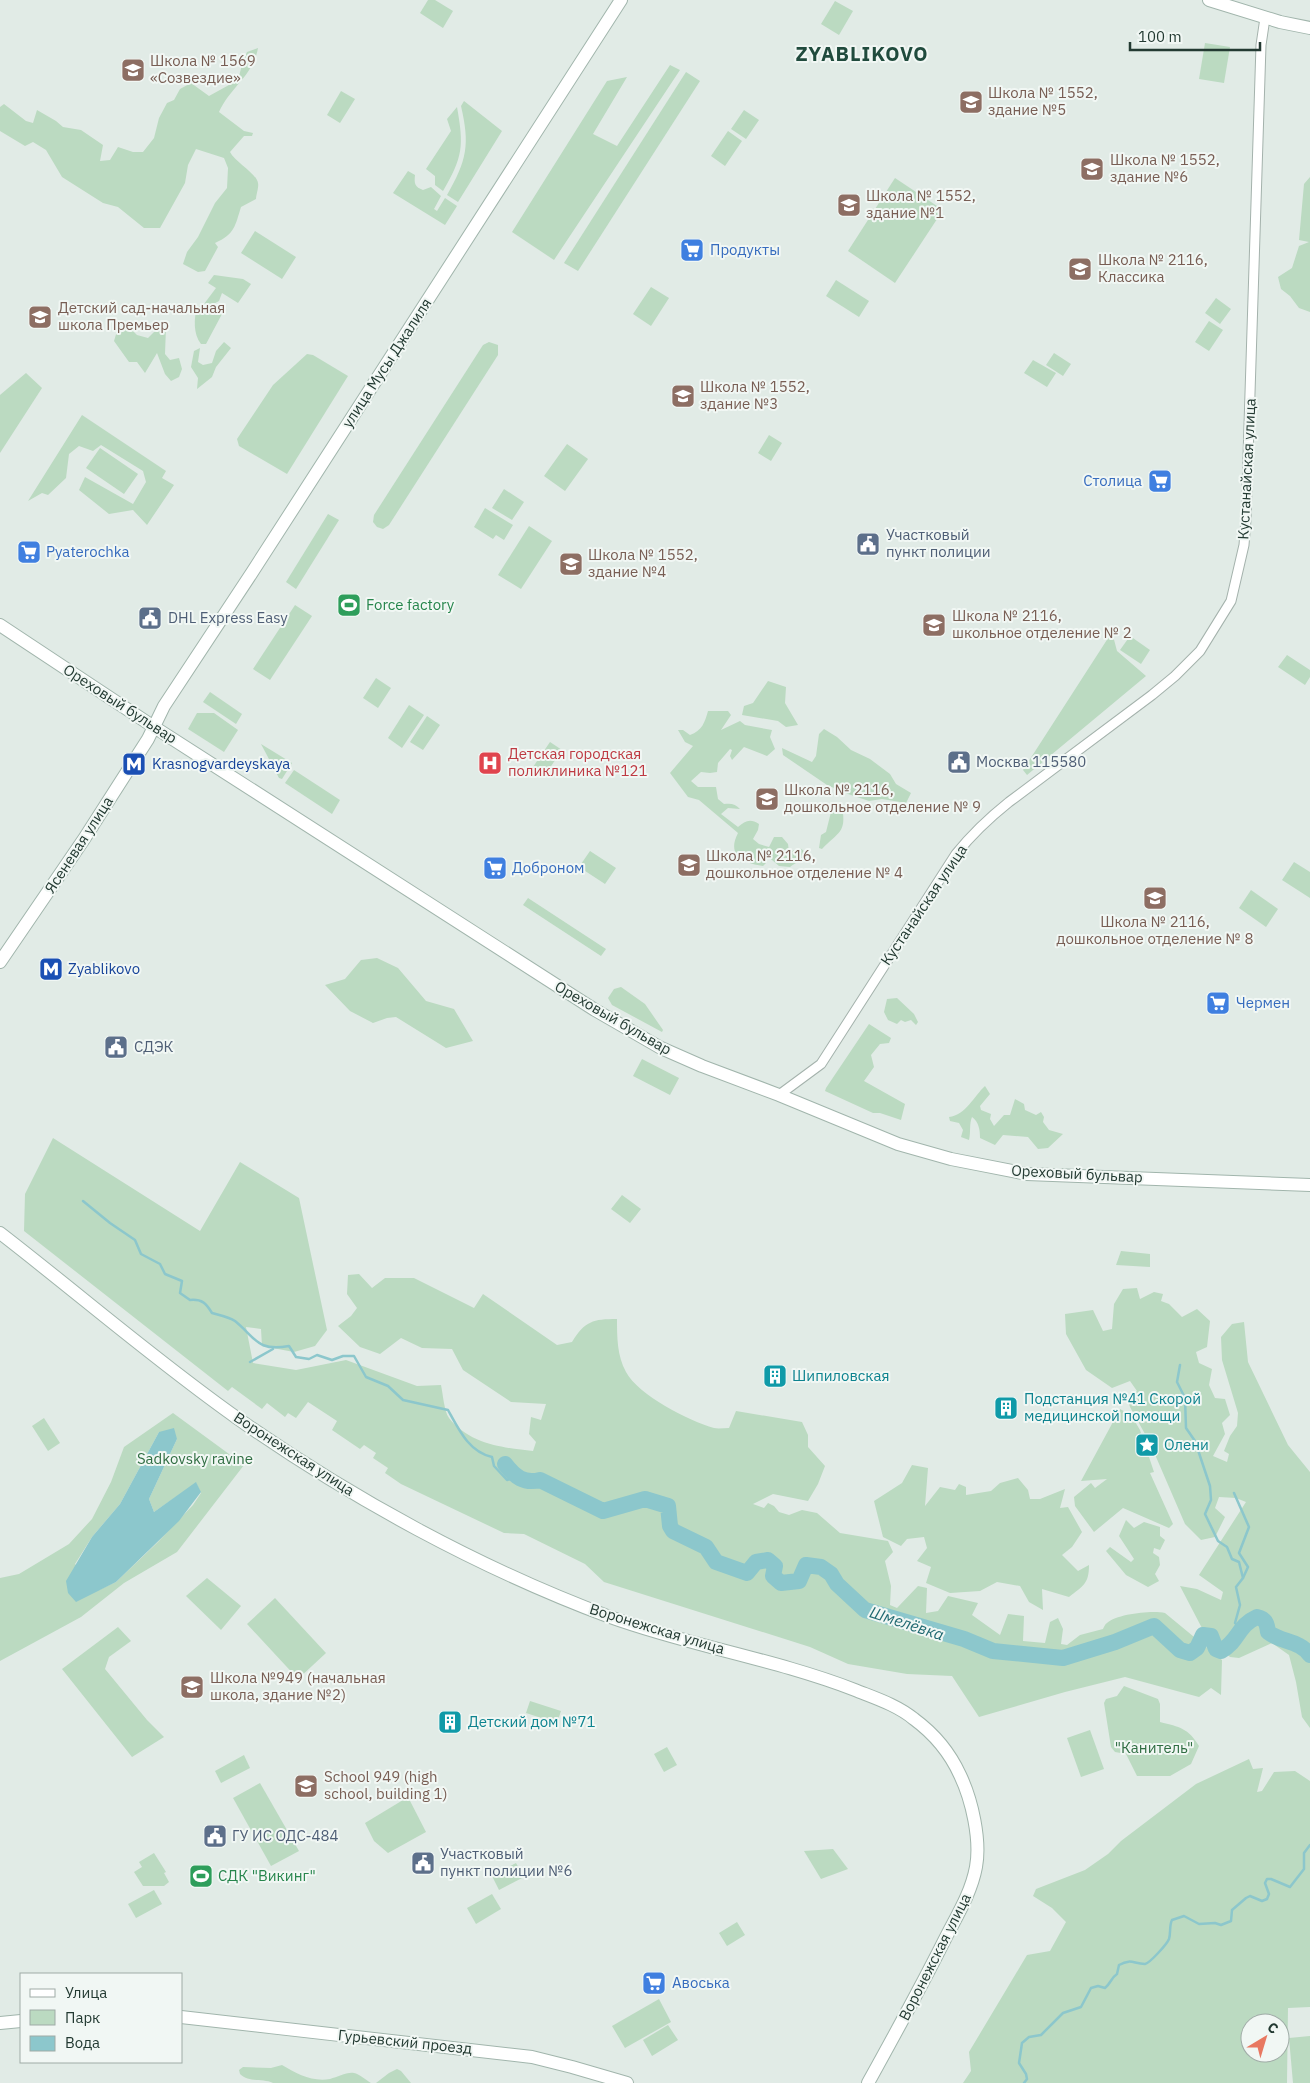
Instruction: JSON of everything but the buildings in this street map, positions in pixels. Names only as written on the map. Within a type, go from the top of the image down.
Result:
[{"type":"street","name":"улица Мусы Джалиля","points":[[154,727],[164,706],[622,0]]},
{"type":"street","points":[[1209,0],[1265,18],[1310,28]]},
{"type":"street","name":"Кустанайская улица","points":[[779,1095],[821,1064],[956,854],[969,838],[985,821],[1009,802],[1175,676],[1200,651],[1231,601],[1244,545],[1246,520],[1261,45],[1265,18]]},
{"type":"street","name":"Ореховый бульвар","points":[[0,625],[154,727],[595,1010],[677,1055],[898,1144],[967,1163],[1014,1172],[1310,1185]]},
{"type":"street","name":"Ясеневая улица","points":[[0,962],[84,839],[154,727]]},
{"type":"street","name":"Воронежская улица","points":[[0,1233],[232,1414],[318,1472],[406,1522],[531,1584],[612,1617],[796,1670],[885,1702],[913,1718],[931,1733],[953,1762],[966,1788],[975,1830],[976,1868],[965,1900],[916,1996],[868,2083]]},
{"type":"street","name":"Гурьевский проезд","points":[[182,2017],[532,2057],[627,2083]]},
{"type":"street","points":[[0,2023],[20,2021]]},
{"type":"green space","points":[[428,0],[435,0],[453,11],[443,28],[420,13]]},
{"type":"green space","points":[[835,1],[853,11],[839,35],[821,24]]},
{"type":"green space","points":[[1205,43],[1230,47],[1224,83],[1199,79]]},
{"type":"green space","points":[[258,48],[251,66],[219,112],[244,131],[253,133],[252,136],[244,136],[230,152],[257,179],[256,199],[241,207],[233,229],[222,240],[215,243],[218,247],[205,271],[198,272],[183,264],[187,252],[198,237],[215,203],[227,188],[228,168],[224,158],[196,149],[188,165],[185,183],[160,228],[144,228],[118,207],[103,203],[62,177],[46,150],[33,142],[25,146],[0,131],[0,107],[4,104],[26,121],[33,123],[37,110],[63,127],[81,130],[103,145],[100,161],[110,160],[118,147],[133,152],[143,152],[154,138],[159,118],[167,103],[174,100],[180,89],[191,83],[209,96],[238,80],[247,52]]},
{"type":"green space","points":[[670,65],[680,70],[554,260],[512,232],[607,81],[627,77],[593,134],[617,146]]},
{"type":"green space","points":[[686,72],[700,81],[578,271],[564,263]]},
{"type":"green space","points":[[341,91],[355,99],[340,123],[327,115]]},
{"type":"green space","points":[[464,101],[502,131],[458,202],[447,195],[459,172],[465,152],[466,142],[461,106]]},
{"type":"green space","points":[[457,107],[461,132],[460,151],[455,169],[443,191],[435,185],[435,176],[426,169],[451,131],[447,119]]},
{"type":"green space","points":[[744,110],[759,120],[746,139],[731,129]]},
{"type":"green space","points":[[728,131],[742,141],[725,166],[711,156]]},
{"type":"green space","points":[[408,171],[415,175],[415,183],[418,188],[423,190],[431,187],[441,196],[434,209],[437,211],[445,198],[457,206],[445,225],[393,193]]},
{"type":"green space","points":[[1310,177],[1310,312],[1299,308],[1290,296],[1281,289],[1278,277],[1292,268],[1299,246],[1309,242],[1299,240],[1304,184]]},
{"type":"green space","points":[[895,178],[943,210],[895,283],[848,251]]},
{"type":"green space","points":[[255,231],[296,257],[282,279],[241,253]]},
{"type":"green space","points":[[214,275],[243,279],[251,284],[238,303],[222,293],[219,301],[210,306],[222,314],[206,344],[201,344],[195,331],[196,311],[197,307],[204,304],[216,288],[208,283]]},
{"type":"green space","points":[[836,280],[869,301],[859,317],[826,296]]},
{"type":"green space","points":[[651,287],[669,298],[651,326],[633,314]]},
{"type":"green space","points":[[1216,298],[1231,309],[1220,324],[1205,313]]},
{"type":"green space","points":[[1209,321],[1223,330],[1209,351],[1195,342]]},
{"type":"green space","points":[[125,323],[137,335],[148,338],[156,330],[166,327],[165,354],[170,360],[179,358],[182,369],[179,377],[171,381],[165,374],[157,353],[145,373],[137,362],[129,362],[114,341],[117,331]]},
{"type":"green space","points":[[224,342],[231,348],[216,367],[212,377],[197,389],[198,378],[191,367],[194,351],[200,348],[198,362],[203,365],[212,363],[216,351]]},
{"type":"green space","points":[[489,342],[498,345],[498,355],[389,525],[383,529],[377,527],[373,522],[374,515],[483,345]]},
{"type":"green space","points":[[1054,353],[1071,364],[1063,376],[1046,365]]},
{"type":"green space","points":[[307,354],[313,355],[348,376],[287,474],[239,446],[237,439],[273,385]]},
{"type":"green space","points":[[1033,360],[1056,373],[1047,387],[1024,373]]},
{"type":"green space","points":[[26,373],[42,388],[0,453],[0,395]]},
{"type":"green space","points":[[82,415],[166,471],[162,478],[174,485],[147,525],[133,510],[109,514],[79,490],[85,477],[133,504],[146,482],[143,471],[101,445],[93,451],[79,446],[69,454],[66,478],[48,495],[42,493],[28,501]]},
{"type":"green space","points":[[769,435],[782,443],[771,461],[758,453]]},
{"type":"green space","points":[[567,444],[588,459],[565,491],[544,476]]},
{"type":"green space","points":[[100,448],[138,474],[124,494],[86,468]]},
{"type":"green space","points":[[504,489],[524,502],[512,520],[492,508]]},
{"type":"green space","points":[[485,508],[513,525],[504,540],[496,535],[493,539],[474,527]]},
{"type":"green space","points":[[328,514],[339,520],[296,589],[286,582]]},
{"type":"green space","points":[[529,526],[552,541],[521,589],[498,575]]},
{"type":"green space","points":[[295,605],[312,616],[270,680],[253,669]]},
{"type":"green space","points":[[1112,632],[1117,651],[1146,676],[1027,775],[1023,770]]},
{"type":"green space","points":[[1130,636],[1150,650],[1141,664],[1120,650]]},
{"type":"green space","points":[[1287,655],[1310,670],[1310,677],[1305,685],[1278,667]]},
{"type":"green space","points":[[376,678],[391,688],[378,708],[363,698]]},
{"type":"green space","points":[[768,681],[786,687],[785,703],[798,725],[786,727],[778,721],[742,715],[744,706],[753,703]]},
{"type":"green space","points":[[210,692],[242,714],[236,724],[203,702]]},
{"type":"green space","points":[[409,705],[424,715],[402,748],[388,738]]},
{"type":"green space","points":[[708,711],[728,711],[731,715],[721,730],[740,721],[745,725],[772,730],[770,737],[775,749],[767,756],[744,747],[732,760],[730,756],[732,750],[730,749],[718,763],[717,772],[701,772],[691,781],[698,787],[716,787],[718,799],[724,804],[733,804],[738,807],[740,809],[728,808],[721,814],[738,827],[748,821],[759,824],[753,839],[759,844],[769,847],[774,837],[782,837],[788,844],[789,852],[800,848],[808,854],[790,867],[779,866],[765,854],[766,863],[763,866],[749,863],[739,857],[734,847],[738,833],[699,800],[688,797],[670,773],[693,746],[685,742],[678,730],[683,730],[690,735],[694,733],[702,726]]},
{"type":"green space","points":[[197,713],[214,713],[238,730],[224,752],[188,729]]},
{"type":"green space","points":[[427,716],[440,725],[423,750],[410,742]]},
{"type":"green space","points":[[824,729],[837,737],[851,750],[870,759],[890,774],[896,784],[911,793],[906,803],[882,799],[869,801],[848,794],[827,785],[783,755],[782,748],[812,762],[816,756],[819,734]]},
{"type":"green space","points":[[550,742],[562,750],[545,775],[533,767]]},
{"type":"green space","points":[[261,744],[292,763],[282,779],[279,778]]},
{"type":"green space","points":[[294,770],[340,800],[332,814],[285,783]]},
{"type":"green space","points":[[842,807],[843,822],[840,831],[822,849],[819,848],[821,835],[826,832],[832,808]]},
{"type":"green space","points":[[590,851],[616,868],[605,884],[579,867]]},
{"type":"green space","points":[[1294,862],[1310,872],[1310,898],[1282,880]]},
{"type":"green space","points":[[1251,890],[1278,909],[1266,927],[1239,908]]},
{"type":"green space","points":[[528,898],[606,949],[601,956],[523,905]]},
{"type":"green space","points":[[377,958],[398,968],[426,1001],[454,1009],[473,1041],[446,1048],[396,1017],[373,1023],[350,1011],[325,985],[345,979],[361,960]]},
{"type":"green space","points":[[621,987],[645,1004],[663,1030],[662,1032],[612,1005],[608,998],[614,989]]},
{"type":"green space","points":[[897,998],[914,1014],[918,1022],[916,1025],[911,1020],[905,1022],[901,1020],[897,1024],[888,1020],[884,1012],[887,999]]},
{"type":"green space","points":[[869,1024],[891,1038],[889,1043],[880,1044],[871,1055],[874,1067],[864,1081],[905,1104],[901,1120],[880,1113],[873,1113],[825,1091]]},
{"type":"green space","points":[[642,1059],[679,1078],[670,1095],[633,1076]]},
{"type":"green space","points":[[985,1086],[990,1094],[980,1106],[981,1110],[991,1114],[990,1119],[994,1126],[1004,1115],[1010,1115],[1015,1099],[1024,1104],[1025,1110],[1036,1115],[1041,1112],[1044,1117],[1043,1122],[1049,1130],[1063,1134],[1048,1148],[1038,1149],[1028,1137],[1003,1135],[995,1145],[980,1138],[979,1126],[972,1117],[969,1140],[961,1137],[963,1130],[959,1123],[950,1121],[949,1117],[955,1116],[965,1109]]},
{"type":"green space","points":[[53,1138],[200,1231],[240,1162],[299,1198],[327,1330],[315,1346],[294,1352],[262,1346],[261,1329],[246,1327],[253,1363],[296,1370],[346,1360],[417,1386],[441,1385],[447,1415],[466,1434],[499,1446],[533,1451],[536,1442],[529,1434],[531,1417],[541,1420],[546,1404],[511,1402],[463,1370],[452,1349],[422,1348],[401,1338],[380,1354],[360,1347],[338,1326],[351,1316],[357,1308],[347,1294],[348,1275],[359,1274],[372,1288],[385,1278],[414,1278],[474,1308],[483,1294],[557,1345],[572,1342],[581,1330],[590,1323],[617,1319],[619,1353],[626,1372],[641,1389],[665,1406],[691,1420],[716,1428],[729,1428],[736,1411],[802,1422],[808,1435],[808,1447],[825,1466],[818,1484],[808,1501],[773,1494],[753,1504],[764,1508],[768,1503],[779,1512],[789,1515],[802,1510],[817,1513],[840,1533],[888,1541],[893,1552],[885,1561],[891,1586],[890,1605],[897,1608],[918,1586],[927,1588],[926,1613],[938,1611],[948,1596],[978,1603],[972,1615],[1000,1635],[1008,1614],[1024,1616],[1023,1641],[1045,1643],[1050,1622],[1058,1618],[1063,1629],[1061,1644],[1067,1645],[1080,1635],[1103,1629],[1106,1623],[1118,1617],[1144,1612],[1165,1613],[1222,1660],[1221,1695],[1211,1688],[1199,1697],[1125,1677],[979,1717],[952,1676],[907,1674],[848,1664],[810,1647],[604,1582],[585,1564],[524,1534],[504,1533],[401,1484],[385,1473],[388,1468],[373,1458],[376,1453],[364,1445],[360,1449],[332,1430],[337,1421],[308,1402],[296,1418],[288,1413],[285,1417],[267,1403],[262,1409],[232,1387],[228,1391],[24,1231],[25,1194]]},
{"type":"green space","points":[[622,1195],[641,1209],[630,1223],[611,1209]]},
{"type":"green space","points":[[1121,1251],[1150,1254],[1150,1267],[1116,1265]]},
{"type":"green space","points":[[1137,1288],[1140,1299],[1154,1292],[1163,1294],[1161,1301],[1169,1304],[1182,1317],[1197,1309],[1210,1321],[1207,1347],[1196,1352],[1199,1363],[1212,1369],[1209,1385],[1215,1398],[1225,1399],[1230,1415],[1222,1423],[1225,1434],[1213,1456],[1227,1462],[1229,1454],[1224,1451],[1230,1436],[1237,1426],[1238,1413],[1222,1360],[1221,1337],[1232,1324],[1244,1322],[1248,1362],[1288,1445],[1310,1472],[1310,1728],[1302,1717],[1289,1655],[1272,1643],[1239,1658],[1230,1657],[1204,1632],[1180,1586],[1197,1589],[1221,1600],[1223,1592],[1199,1575],[1246,1502],[1236,1498],[1219,1497],[1215,1508],[1225,1517],[1215,1537],[1201,1540],[1185,1524],[1150,1443],[1130,1407],[1127,1398],[1137,1391],[1130,1381],[1112,1388],[1086,1370],[1066,1334],[1065,1314],[1093,1310],[1103,1331],[1112,1329],[1114,1304],[1123,1289]]},
{"type":"green space","points":[[1120,1409],[1131,1415],[1140,1430],[1154,1472],[1150,1473],[1173,1524],[1169,1528],[1123,1508],[1094,1532],[1075,1506],[1074,1497],[1091,1483],[1095,1488],[1107,1479],[1081,1481]]},
{"type":"green space","name":"Sadkovsky ravine","points":[[173,1413],[244,1465],[177,1552],[124,1583],[81,1617],[0,1661],[0,1578],[19,1574],[69,1544],[92,1519],[111,1482],[124,1447]],"holes":[[[159,1432],[177,1439],[149,1499],[154,1512],[196,1483],[201,1493],[193,1505],[158,1542],[116,1582],[99,1590],[75,1564],[92,1537],[120,1504]]]},
{"type":"green space","points":[[44,1418],[60,1443],[48,1451],[32,1426]]},
{"type":"green space","points":[[912,1465],[928,1468],[925,1506],[940,1487],[955,1490],[959,1484],[966,1487],[966,1495],[991,1491],[1000,1483],[1018,1478],[1028,1490],[1030,1499],[1040,1499],[1065,1489],[1060,1508],[1068,1507],[1082,1532],[1072,1547],[1062,1555],[1078,1571],[1089,1565],[1088,1576],[1084,1584],[1069,1597],[1042,1589],[1043,1610],[1029,1602],[1020,1586],[997,1582],[980,1591],[950,1593],[926,1583],[931,1567],[917,1561],[927,1548],[924,1537],[907,1539],[901,1546],[883,1537],[874,1501],[902,1483]]},
{"type":"green space","points":[[1126,1520],[1134,1528],[1144,1522],[1160,1527],[1160,1536],[1165,1540],[1160,1550],[1154,1548],[1153,1553],[1159,1557],[1160,1565],[1155,1574],[1159,1581],[1148,1587],[1126,1575],[1106,1551],[1110,1547],[1131,1562],[1134,1559],[1119,1536]]},
{"type":"green space","points":[[207,1578],[241,1606],[221,1630],[186,1596]]},
{"type":"green space","points":[[275,1598],[326,1653],[298,1679],[247,1624]]},
{"type":"green space","points":[[118,1627],[131,1641],[109,1657],[105,1669],[147,1720],[164,1737],[132,1757],[62,1669]]},
{"type":"green space","name":"\"Канитель\"","points":[[1124,1686],[1158,1699],[1160,1704],[1160,1722],[1178,1727],[1191,1735],[1199,1746],[1191,1764],[1170,1776],[1137,1776],[1126,1754],[1115,1752],[1111,1747],[1104,1703],[1106,1699],[1117,1696]]},
{"type":"green space","points":[[530,1701],[561,1711],[557,1723],[526,1713]]},
{"type":"green space","points":[[1090,1730],[1104,1769],[1081,1777],[1067,1738]]},
{"type":"green space","points":[[667,1747],[677,1765],[664,1772],[654,1754]]},
{"type":"green space","points":[[244,1755],[250,1768],[221,1783],[215,1771]]},
{"type":"green space","points":[[1249,1759],[1253,1769],[1263,1768],[1257,1792],[1262,1791],[1274,1772],[1295,1771],[1310,1781],[1310,2007],[1288,2008],[1288,2013],[1240,2013],[1240,2063],[1287,2063],[1287,2083],[963,2083],[971,2071],[969,2052],[1027,1955],[1050,1951],[1066,1922],[1052,1908],[1033,1896],[1036,1889],[1085,1870],[1108,1854],[1121,1841],[1196,1784]]},
{"type":"green space","points":[[260,1783],[299,1851],[271,1866],[233,1798]]},
{"type":"green space","points":[[408,1797],[426,1832],[388,1853],[374,1841],[365,1823]]},
{"type":"green space","points":[[833,1849],[848,1869],[821,1879],[804,1851]]},
{"type":"green space","points":[[154,1853],[166,1872],[164,1873],[169,1882],[164,1886],[143,1886],[134,1872],[142,1867],[139,1862]]},
{"type":"green space","points":[[516,1863],[524,1877],[499,1890],[492,1876]]},
{"type":"green space","points":[[154,1890],[162,1904],[136,1918],[128,1904]]},
{"type":"green space","points":[[492,1894],[501,1909],[476,1924],[467,1908]]},
{"type":"green space","points":[[737,1922],[745,1935],[727,1946],[719,1933]]},
{"type":"green space","points":[[659,1999],[671,2022],[625,2048],[612,2026]]},
{"type":"green space","points":[[668,2025],[678,2040],[652,2056],[643,2040]]},
{"type":"green space","points":[[1310,2036],[1310,2083],[1293,2083],[1290,2038]]},
{"type":"green space","points":[[282,2065],[311,2078],[323,2080],[354,2073],[371,2083],[273,2083],[244,2077],[240,2074],[239,2070],[243,2067],[271,2068]]},
{"type":"green space","points":[[397,2069],[411,2083],[376,2083],[389,2073]]},
{"type":"water","points":[[174,1428],[177,1439],[149,1499],[154,1512],[196,1482],[201,1492],[179,1521],[116,1582],[76,1602],[68,1593],[66,1581],[92,1537],[120,1504],[159,1432]]},
{"type":"waterway","points":[[83,1201],[135,1240],[141,1254],[160,1264],[165,1274],[182,1281],[180,1293],[190,1300],[201,1301],[206,1304],[212,1313],[235,1321],[263,1345],[270,1347],[289,1346],[296,1357],[309,1359],[317,1355],[332,1360],[343,1356],[354,1356],[366,1377],[388,1386],[403,1400],[448,1410],[471,1445],[492,1457],[494,1466],[507,1480],[515,1477]]},
{"type":"waterway","points":[[250,1362],[273,1349]]},
{"type":"waterway","points":[[1180,1365],[1177,1382],[1185,1398],[1186,1428],[1195,1441],[1210,1486],[1211,1500],[1205,1514],[1218,1541],[1227,1547],[1232,1559],[1239,1562],[1243,1578],[1236,1587],[1240,1605],[1235,1623],[1241,1628]]},
{"type":"waterway","name":"Шмелёвка","points":[[505,1464],[512,1473],[520,1478],[529,1481],[540,1480],[603,1511],[645,1499],[668,1506],[670,1526],[673,1531],[706,1547],[716,1562],[747,1573],[756,1562],[768,1560],[775,1566],[773,1576],[781,1583],[799,1581],[806,1565],[821,1567],[831,1574],[837,1584],[865,1610],[964,1639],[993,1651],[1063,1658],[1115,1642],[1154,1626],[1180,1650],[1190,1653],[1197,1648],[1203,1635],[1211,1636],[1216,1649],[1221,1651],[1232,1642],[1250,1621],[1257,1617],[1265,1622],[1268,1632],[1273,1636],[1296,1644],[1310,1655]]},
{"type":"waterway","points":[[1234,1493],[1249,1527],[1239,1553],[1248,1567],[1243,1578]]},
{"type":"waterway","points":[[1024,2083],[1027,2079],[1026,2074],[1019,2063],[1022,2043],[1029,2037],[1041,2035],[1063,2013],[1081,2007],[1091,1988],[1098,1986],[1105,1988],[1117,1974],[1119,1965],[1130,1962],[1145,1964],[1151,1960],[1169,1939],[1172,1920],[1184,1916],[1199,1924],[1215,1923],[1221,1925],[1231,1921],[1232,1910],[1246,1898],[1250,1896],[1262,1901],[1267,1899],[1269,1894],[1265,1883],[1267,1879],[1290,1887],[1304,1869],[1304,1853],[1310,1845]]},
{"type":"place","name":"Школа № 1569 «Созвездие»","points":[[133,70]]},
{"type":"place","name":"Школа № 1552, здание №5","points":[[971,102]]},
{"type":"place","name":"Школа № 1552, здание №6","points":[[1092,169]]},
{"type":"place","name":"Школа № 1552, здание №1","points":[[849,205]]},
{"type":"place","name":"Продукты","points":[[692,250]]},
{"type":"place","name":"Школа № 2116, Классика","points":[[1080,269]]},
{"type":"place","name":"Детский сад-начальная школа Премьер","points":[[40,317]]},
{"type":"place","name":"Школа № 1552, здание №3","points":[[683,396]]},
{"type":"place","name":"Столица","points":[[1160,481]]},
{"type":"place","name":"Участковый пункт полиции","points":[[868,544]]},
{"type":"place","name":"Pyaterochka","points":[[29,552]]},
{"type":"place","name":"Школа № 1552, здание №4","points":[[571,564]]},
{"type":"place","name":"Force factory","points":[[349,605]]},
{"type":"place","name":"DHL Express Easy","points":[[150,618]]},
{"type":"place","name":"Школа № 2116, школьное отделение № 2","points":[[934,625]]},
{"type":"place","name":"Москва 115580","points":[[959,762]]},
{"type":"place","name":"Детская городская поликлиника №121","points":[[490,763]]},
{"type":"place","name":"Krasnogvardeyskaya","points":[[134,764]]},
{"type":"place","name":"Школа № 2116, дошкольное отделение № 9","points":[[767,799]]},
{"type":"place","name":"Школа № 2116, дошкольное отделение № 4","points":[[689,865]]},
{"type":"place","name":"Доброном","points":[[495,868]]},
{"type":"place","name":"Школа № 2116, дошкольное отделение № 8","points":[[1155,898]]},
{"type":"place","name":"Zyablikovo","points":[[51,969]]},
{"type":"place","name":"Чермен","points":[[1218,1003]]},
{"type":"place","name":"СДЭК","points":[[116,1047]]},
{"type":"place","name":"Шипиловская","points":[[775,1376]]},
{"type":"place","name":"Подстанция №41 Скорой медицинской помощи","points":[[1006,1408]]},
{"type":"place","name":"Олени","points":[[1147,1445]]},
{"type":"place","name":"Школа №949 (начальная школа, здание №2)","points":[[192,1687]]},
{"type":"place","name":"Детский дом №71","points":[[450,1722]]},
{"type":"place","name":"School 949 (high school, building 1)","points":[[306,1786]]},
{"type":"place","name":"ГУ ИС ОДС-484","points":[[215,1836]]},
{"type":"place","name":"Участковый пункт полиции №6","points":[[423,1863]]},
{"type":"place","name":"СДК \"Викинг\"","points":[[201,1876]]},
{"type":"place","name":"Авоська","points":[[654,1983]]},
{"type":"district","name":"ZYABLIKOVO","points":[[862,54]]}]
